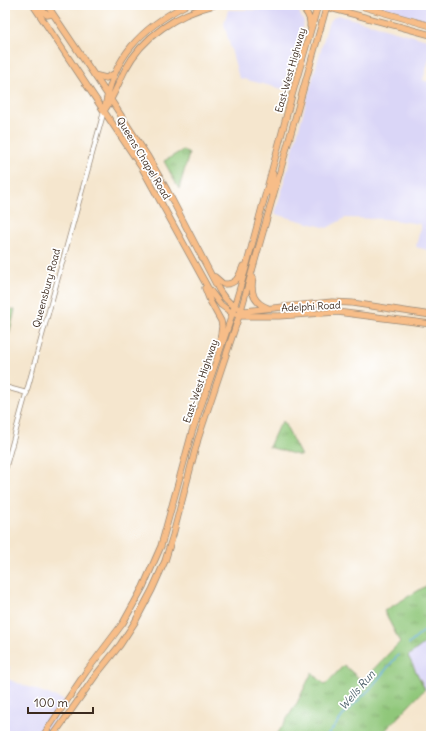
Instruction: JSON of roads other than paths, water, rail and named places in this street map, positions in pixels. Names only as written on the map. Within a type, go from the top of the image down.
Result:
[{"type":"main road","name":"Queens Chapel Road","points":[[33,5],[142,168],[217,301],[232,313],[239,316]]},
{"type":"main road","points":[[33,5],[40,7],[48,15],[53,14]]},
{"type":"main road","name":"Queens Chapel Road","points":[[47,5],[107,94],[159,177],[221,293],[234,306],[241,310]]},
{"type":"main road","name":"Queensbury Road","points":[[104,111],[107,94],[114,74],[125,54],[147,30],[160,20],[186,5]]},
{"type":"main road","name":"Queensbury Road","points":[[104,111],[111,101],[125,69],[145,43],[176,19],[196,10],[214,5]]},
{"type":"main road","points":[[299,5],[307,12],[310,21],[310,32]]},
{"type":"main road","points":[[318,5],[327,6],[431,35]]},
{"type":"main road","name":"East-West Highway","points":[[43,736],[86,672],[123,623],[148,577],[164,535],[192,432],[232,313],[318,5]]},
{"type":"main road","points":[[357,5],[431,26]]},
{"type":"main road","name":"East-West Highway","points":[[53,736],[96,675],[120,645],[142,611],[169,548],[198,439],[241,310],[327,6]]},
{"type":"main road","points":[[132,45],[138,46],[145,43]]},
{"type":"main road","points":[[94,75],[106,78],[114,74]]},
{"type":"main road","points":[[270,211],[268,205],[272,190],[274,160]]},
{"type":"main road","points":[[196,248],[216,279],[223,284],[231,284],[237,279],[241,271],[251,236],[257,222]]},
{"type":"main road","points":[[262,236],[252,284],[252,291],[257,302],[270,308]]},
{"type":"main road","points":[[201,274],[208,295],[219,315],[222,326],[215,363]]},
{"type":"main road","name":"Adelphi Road","points":[[241,310],[245,311],[339,303],[431,315]]},
{"type":"main road","name":"Adelphi Road","points":[[239,316],[255,317],[337,312],[431,324]]},
{"type":"street","name":"Queensbury Road","points":[[5,470],[104,111]]},
{"type":"street","points":[[5,387],[27,393]]},
{"type":"waterway","points":[[409,644],[431,625]]},
{"type":"waterway","name":"Wells Run","points":[[327,736],[346,712],[369,690],[398,655]]}]
